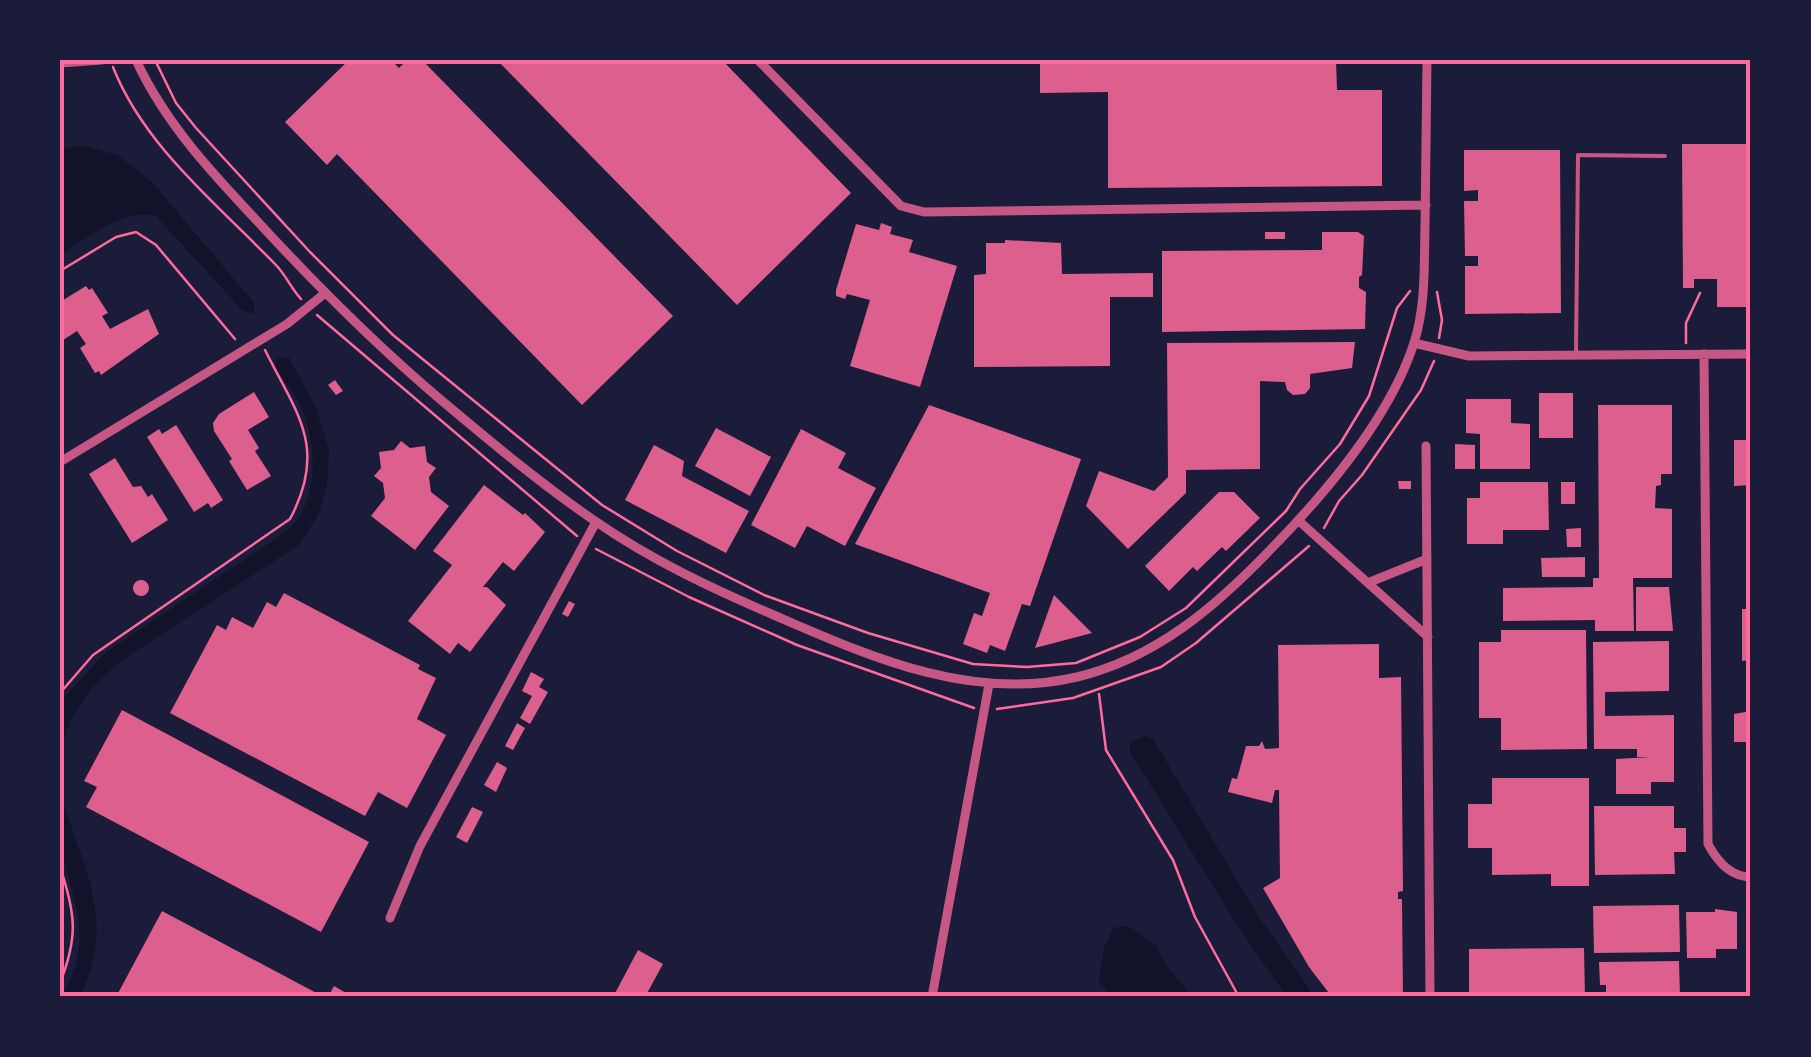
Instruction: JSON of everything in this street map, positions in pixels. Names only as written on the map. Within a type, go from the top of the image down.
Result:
[{"type":"street","points":[[60,63],[102,60]]},
{"type":"street","points":[[136,60],[158,105],[204,164],[324,294],[407,371],[537,479],[596,522],[669,567],[827,638],[925,673],[989,684],[1028,685],[1080,676],[1131,659],[1184,629],[1244,578],[1299,521],[1369,430],[1414,343],[1425,287],[1427,60]]},
{"type":"street","points":[[758,60],[901,206],[924,212],[1426,205]]},
{"type":"street","points":[[60,462],[243,351],[324,294]]},
{"type":"street","points":[[1414,343],[1469,356],[1751,354]]},
{"type":"street","points":[[1704,354],[1706,826],[1708,844],[1722,864],[1741,877],[1751,877]]},
{"type":"street","points":[[1426,446],[1430,997]]},
{"type":"street","points":[[1299,521],[1428,636]]},
{"type":"street","points":[[390,918],[420,846],[596,522]]},
{"type":"street","points":[[1370,582],[1427,559]]},
{"type":"street","points":[[932,997],[989,684]]},
{"type":"lane","points":[[1576,354],[1578,155],[1665,156]]},
{"type":"path","points":[[110,60],[123,89],[161,147],[275,264],[286,283],[308,306],[417,402],[556,515],[564,528],[688,597],[797,645],[965,707],[1003,709],[1099,691],[1161,666],[1196,643],[1318,536],[1333,517],[1339,501],[1422,390],[1437,349],[1442,320],[1437,290],[1424,272],[1397,308],[1370,396],[1340,444],[1286,511],[1186,608],[1140,637],[1076,663],[1027,667],[973,664],[868,634],[764,595],[677,551],[602,505],[393,335],[196,128],[176,103],[155,60]]},
{"type":"path","points":[[60,270],[125,232],[145,236],[202,296],[243,351]]},
{"type":"path","points":[[1685,354],[1686,324],[1700,293]]},
{"type":"path","points":[[60,693],[92,655],[290,519],[304,492],[309,458],[302,425],[259,340]]},
{"type":"path","points":[[1099,691],[1106,750],[1172,860],[1196,917],[1239,997]]},
{"type":"path","points":[[60,866],[74,922],[72,953],[60,983]]},
{"type":"shaded area","points":[[87,146],[119,156],[153,183],[254,303],[253,314],[242,310],[156,216],[144,214],[119,220],[60,255],[60,148]]},
{"type":"shaded area","points":[[289,358],[316,408],[329,451],[327,483],[319,513],[299,545],[118,663],[91,689],[70,721],[60,752],[61,701],[105,653],[274,540],[293,525],[305,507],[312,480],[310,435],[299,404],[275,368],[277,359]]},
{"type":"shaded area","points":[[1144,736],[1153,739],[1259,917],[1315,997],[1287,997],[1241,931],[1130,752],[1130,742]]},
{"type":"shaded area","points":[[60,784],[88,874],[96,922],[96,946],[79,997],[62,997],[72,976],[80,939],[60,839]]},
{"type":"shaded area","points":[[1126,926],[1157,946],[1191,997],[1113,997],[1099,982],[1104,948],[1113,928]]},
{"type":"building","points":[[349,60],[391,60],[399,68],[407,60],[422,60],[673,316],[582,405],[337,154],[327,165],[285,122]]},
{"type":"building","points":[[497,60],[722,60],[851,193],[737,305]]},
{"type":"building","points":[[1040,60],[1336,60],[1337,90],[1382,90],[1382,186],[1108,188],[1108,92],[1040,93]]},
{"type":"building","points":[[1682,144],[1751,144],[1751,307],[1717,307],[1717,279],[1694,279],[1694,288],[1683,288]]},
{"type":"building","points":[[1464,150],[1560,150],[1561,313],[1465,314],[1465,266],[1478,266],[1478,256],[1465,256],[1464,201],[1478,201],[1478,190],[1464,191]]},
{"type":"building","points":[[881,223],[892,227],[890,234],[913,240],[909,252],[957,266],[920,387],[850,366],[870,300],[847,294],[845,299],[836,296],[836,290],[856,224],[879,230]]},
{"type":"building","points":[[1265,232],[1285,232],[1285,239],[1265,239]]},
{"type":"building","points":[[1322,232],[1358,232],[1364,236],[1359,288],[1366,292],[1365,329],[1162,332],[1162,251],[1322,250]]},
{"type":"building","points":[[986,243],[1061,243],[1062,274],[1153,273],[1153,297],[1110,297],[1110,366],[974,367],[974,275],[986,274]]},
{"type":"building","points":[[86,286],[92,288],[108,313],[102,316],[110,329],[148,309],[159,334],[101,375],[99,371],[95,373],[80,348],[86,344],[77,331],[60,342],[60,302]]},
{"type":"building","points":[[1355,342],[1352,368],[1310,374],[1310,388],[1305,394],[1293,395],[1285,382],[1260,381],[1260,469],[1186,470],[1186,493],[1128,549],[1086,506],[1099,471],[1154,491],[1168,477],[1167,343]]},
{"type":"building","points":[[335,380],[343,391],[336,395],[328,385]]},
{"type":"building","points":[[254,392],[269,417],[248,430],[259,448],[255,451],[271,476],[247,490],[213,423],[219,414]]},
{"type":"building","points":[[1539,393],[1573,393],[1573,438],[1539,438]]},
{"type":"building","points":[[1466,399],[1511,399],[1511,423],[1530,424],[1530,469],[1480,469],[1480,434],[1466,433]]},
{"type":"building","points":[[929,405],[1081,459],[1030,606],[1022,604],[1005,651],[990,645],[987,653],[963,644],[974,613],[982,616],[990,593],[855,544]]},
{"type":"building","points":[[1598,405],[1672,405],[1672,474],[1661,474],[1655,508],[1672,509],[1672,578],[1633,578],[1634,631],[1595,631],[1595,620],[1503,621],[1503,588],[1593,587],[1593,578],[1599,578]]},
{"type":"building","points":[[176,425],[223,500],[211,508],[208,503],[194,512],[147,437]]},
{"type":"building","points":[[716,428],[771,457],[750,496],[695,466]]},
{"type":"building","points":[[801,429],[846,453],[838,468],[876,488],[845,546],[807,526],[795,548],[751,525]]},
{"type":"building","points":[[1734,440],[1751,440],[1751,485],[1734,486]]},
{"type":"building","points":[[401,441],[410,448],[425,446],[427,462],[436,468],[429,477],[431,492],[449,506],[415,550],[371,516],[385,498],[383,483],[374,476],[381,468],[379,452],[394,450]]},
{"type":"building","points":[[1455,444],[1475,445],[1475,469],[1455,469]]},
{"type":"building","points":[[654,445],[684,461],[682,476],[749,511],[726,553],[625,500]]},
{"type":"building","points":[[115,458],[133,487],[141,486],[148,497],[152,494],[168,520],[132,543],[89,474]]},
{"type":"building","points":[[1398,481],[1411,481],[1411,489],[1399,489]]},
{"type":"building","points":[[1480,482],[1548,482],[1549,530],[1503,530],[1503,544],[1467,544],[1467,498],[1480,498]]},
{"type":"building","points":[[1561,482],[1575,482],[1575,504],[1561,504]]},
{"type":"building","points":[[484,485],[545,532],[514,571],[503,562],[483,587],[506,605],[470,652],[458,643],[450,654],[408,621],[452,565],[433,551]]},
{"type":"building","points":[[1219,492],[1234,492],[1260,518],[1226,551],[1222,547],[1197,571],[1193,567],[1169,591],[1145,566]]},
{"type":"building","points":[[1581,528],[1581,547],[1567,547],[1566,529]]},
{"type":"building","points":[[1585,557],[1585,577],[1542,577],[1541,558]]},
{"type":"building","points":[[141,580],[149,588],[141,596],[133,588]]},
{"type":"building","points":[[1636,587],[1669,587],[1673,631],[1636,631]]},
{"type":"building","points":[[284,593],[420,665],[418,669],[436,678],[417,719],[446,735],[407,808],[378,792],[365,816],[170,713],[217,625],[226,630],[232,617],[253,628],[267,602],[276,607]]},
{"type":"building","points":[[1054,595],[1092,633],[1035,648]]},
{"type":"building","points":[[569,601],[575,604],[568,617],[562,614]]},
{"type":"building","points":[[1742,609],[1751,609],[1751,660],[1742,661]]},
{"type":"building","points":[[1501,630],[1586,630],[1587,749],[1501,750],[1501,718],[1479,718],[1479,642],[1501,642]]},
{"type":"building","points":[[1669,641],[1669,691],[1605,692],[1605,716],[1674,715],[1674,782],[1651,782],[1651,794],[1616,794],[1616,759],[1651,757],[1637,757],[1637,749],[1594,749],[1593,642]]},
{"type":"building","points":[[1379,644],[1379,678],[1401,677],[1403,891],[1398,892],[1398,899],[1402,899],[1403,997],[1332,997],[1309,967],[1263,888],[1280,878],[1279,790],[1275,790],[1272,803],[1228,792],[1232,778],[1237,779],[1246,746],[1259,746],[1262,741],[1265,749],[1279,748],[1278,645]]},
{"type":"building","points":[[531,672],[544,679],[539,687],[548,692],[530,724],[520,718],[532,696],[522,691]]},
{"type":"building","points":[[122,710],[369,842],[321,932],[86,807],[97,787],[84,781]]},
{"type":"building","points":[[1751,711],[1751,742],[1734,742],[1734,714]]},
{"type":"building","points":[[517,723],[525,728],[513,750],[505,746]]},
{"type":"building","points":[[497,762],[507,768],[496,792],[484,785]]},
{"type":"building","points":[[1492,778],[1589,778],[1589,886],[1551,886],[1551,874],[1492,875],[1492,848],[1468,848],[1468,804],[1492,804]]},
{"type":"building","points":[[1594,806],[1674,806],[1674,828],[1686,828],[1686,852],[1674,852],[1675,874],[1595,875]]},
{"type":"building","points":[[472,807],[483,812],[467,843],[456,837]]},
{"type":"building","points":[[1679,905],[1680,952],[1594,953],[1593,906]]},
{"type":"building","points":[[162,911],[324,997],[116,997]]},
{"type":"building","points":[[1686,912],[1737,912],[1737,949],[1716,949],[1716,958],[1687,958]]},
{"type":"building","points":[[1584,948],[1585,997],[1469,997],[1469,949]]},
{"type":"building","points":[[638,950],[663,964],[645,997],[613,997]]},
{"type":"building","points":[[1679,961],[1680,997],[1606,997],[1606,985],[1600,985],[1599,962]]},
{"type":"building","points":[[334,986],[353,997],[328,997]]},
{"type":"building","points":[[1693,993],[1751,993],[1751,997],[1693,997]]}]
